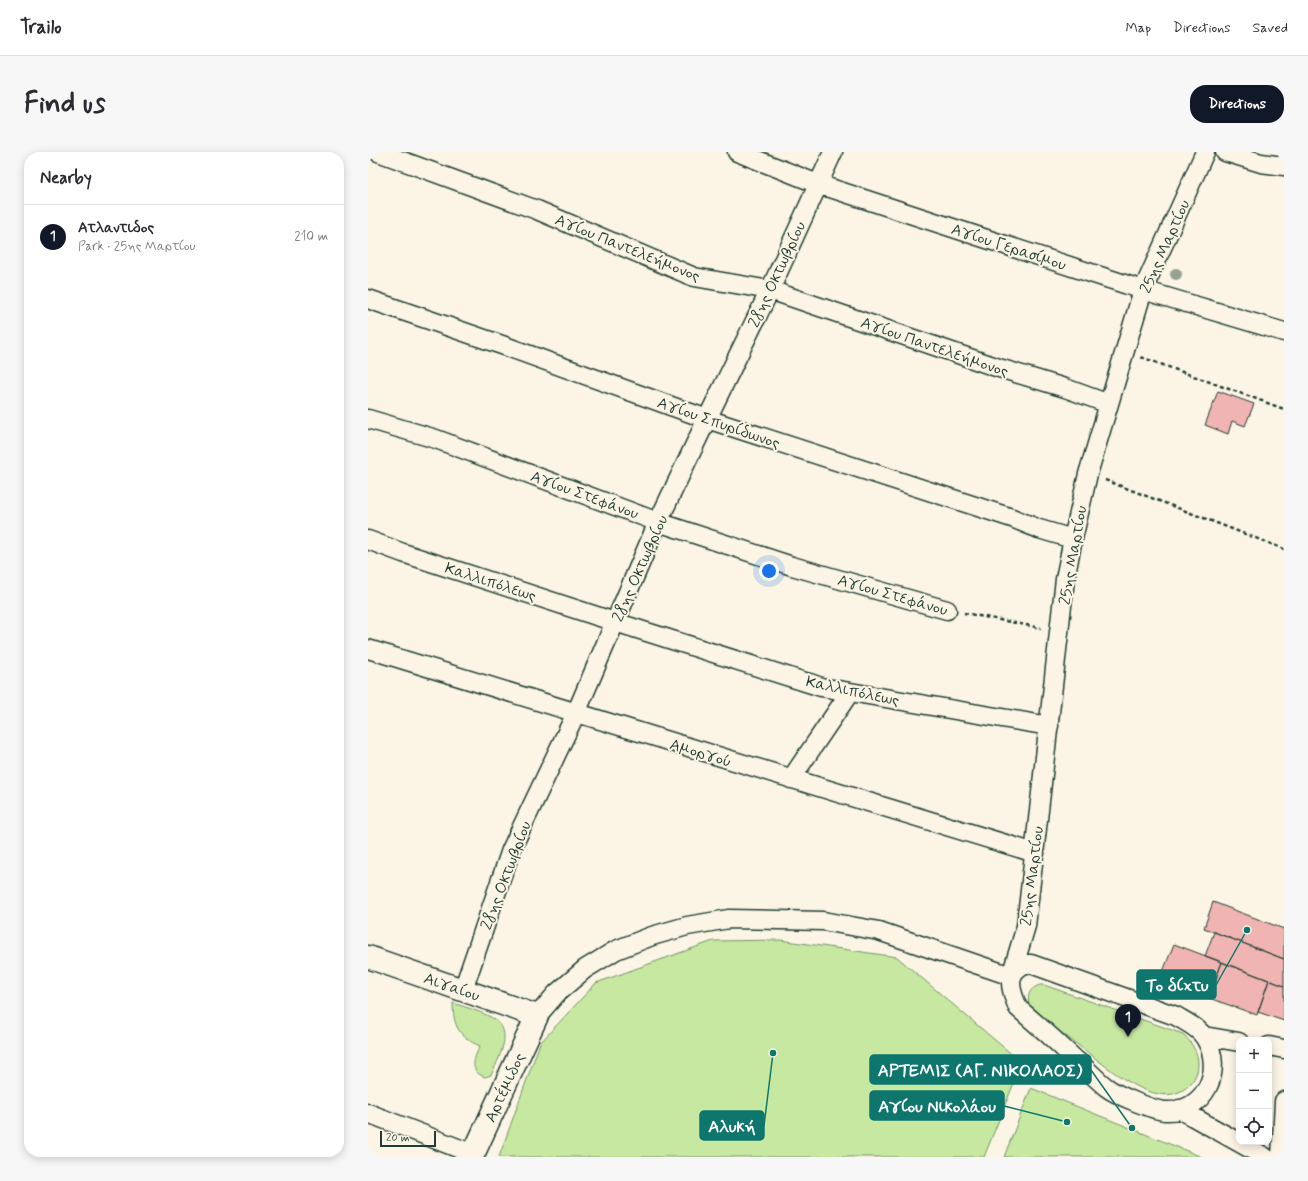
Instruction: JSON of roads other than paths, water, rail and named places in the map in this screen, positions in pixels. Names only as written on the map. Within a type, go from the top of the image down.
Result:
[{"type":"main road","name":"Αιγαίου","points":[[368,957],[537,1016]]},
{"type":"main road","name":"Αρτέμιδος","points":[[472,1155],[537,1016]]},
{"type":"street","points":[[368,160],[371,152]]},
{"type":"street","name":"Αγίου Παντελεήμονος","points":[[378,152],[537,210],[694,276],[770,290],[1109,404]]},
{"type":"street","name":"Αγίου Γερασίμου","points":[[737,152],[818,184],[1143,290],[1284,332]]},
{"type":"street","name":"28ης Οκτωβρίου","points":[[463,990],[511,850],[576,713],[658,522],[770,290],[833,152]]},
{"type":"street","name":"25ης Μαρτίου","points":[[1011,976],[1026,926],[1066,579],[1072,540],[1088,474],[1143,290],[1204,152]]},
{"type":"street","points":[[1225,152],[1261,163],[1284,166]]},
{"type":"street","name":"Αγίου Σπυρίδωνος","points":[[368,299],[502,345],[707,419],[1012,518],[1072,540]]},
{"type":"street","name":"Αγίου Στεφάνου","points":[[368,419],[436,439],[658,522],[792,566],[947,610]]},
{"type":"street","name":"Καλλιπόλεως","points":[[368,540],[403,553],[617,619],[821,686],[1049,726]]},
{"type":"street","name":"Αμοργού","points":[[368,649],[1035,853]]},
{"type":"street","points":[[791,779],[850,692]]},
{"type":"street","points":[[537,1016],[557,993],[585,969],[616,950],[652,936],[687,926],[729,919],[823,921],[879,930],[1011,976]]},
{"type":"street","points":[[1031,964],[1176,1016],[1204,1036],[1212,1050],[1214,1066],[1210,1082],[1203,1094],[1192,1104],[1179,1109],[1165,1111],[1141,1104],[1107,1088],[1018,1008],[1013,996],[1011,976],[1020,966],[1031,964]]},
{"type":"street","points":[[1204,1036],[1236,1041]]},
{"type":"street","points":[[1272,1047],[1284,1049]]},
{"type":"street","points":[[1281,1157],[1284,1101]]},
{"type":"street","points":[[1179,1109],[1236,1140]]},
{"type":"street","points":[[368,1113],[472,1155]]},
{"type":"street","points":[[1244,1145],[1260,1156]]},
{"type":"place","name":"Το δίχτυ","points":[[1247,930]]},
{"type":"place","name":"Ατλαντιδος","points":[[1128,1037]]},
{"type":"place","name":"Αλυκή","points":[[773,1053]]},
{"type":"place","name":"Αγίου Νικολάου","points":[[1067,1122]]},
{"type":"place","name":"ΑΡΤΕΜΙΣ (ΑΓ. ΝΙΚΟΛΑΟΣ)","points":[[1132,1128]]}]
